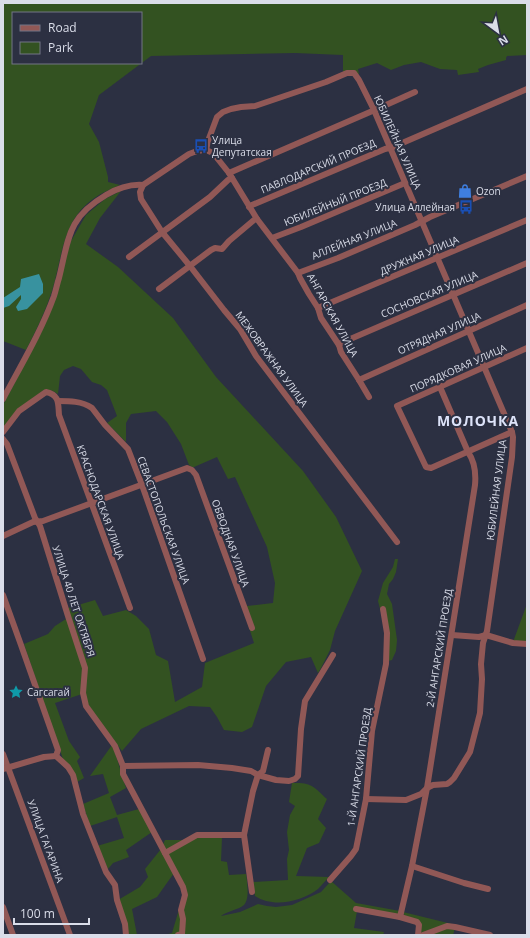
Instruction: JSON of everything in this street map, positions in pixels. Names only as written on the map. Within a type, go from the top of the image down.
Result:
[{"type":"street","name":"ЮБИЛЕЙНАЯ УЛИЦА","points":[[206,150],[217,117],[223,112],[240,107],[255,106],[326,82],[347,73],[354,73],[360,80],[374,110],[512,432],[512,457],[486,635],[483,643],[480,713],[470,752],[450,782],[447,784],[432,785],[421,794],[406,800],[366,799]]},
{"type":"street","name":"ПАВЛОДАРСКИЙ ПРОЕЗД","points":[[249,207],[527,89]]},
{"type":"street","points":[[129,257],[210,197],[228,180],[230,176],[415,92]]},
{"type":"street","points":[[3,399],[5,392],[36,338],[54,295],[67,240],[74,223],[83,212],[111,192],[126,186],[137,184],[144,185],[189,154],[206,150]]},
{"type":"street","name":"АНГАРСКАЯ УЛИЦА","points":[[206,150],[213,153],[230,176],[257,219],[298,273],[308,294],[318,308],[321,318],[339,345],[341,352],[369,398]]},
{"type":"street","name":"АЛЛЕЙНАЯ УЛИЦА","points":[[298,273],[338,258],[422,222],[430,216],[527,176]]},
{"type":"street","name":"ЮБИЛЕЙНЫЙ ПРОЕЗД","points":[[272,238],[405,183]]},
{"type":"street","name":"МЕЖОВРАЖНАЯ УЛИЦА","points":[[144,185],[140,192],[141,199],[162,232],[240,329],[256,356],[397,542]]},
{"type":"street","points":[[159,289],[215,248],[222,249],[229,241],[257,219]]},
{"type":"street","name":"ДРУЖНАЯ УЛИЦА","points":[[318,308],[527,220]]},
{"type":"street","name":"СОСНОВСКАЯ УЛИЦА","points":[[339,345],[527,263]]},
{"type":"street","name":"ОТРЯДНАЯ УЛИЦА","points":[[359,380],[527,305]]},
{"type":"street","name":"ПОРЯДКОВАЯ УЛИЦА","points":[[468,452],[431,468],[426,467],[397,406],[527,348]]},
{"type":"street","name":"2-Й АНГАРСКИЙ ПРОЕЗД","points":[[400,916],[412,866],[427,788],[476,474],[472,457],[468,452],[440,387]]},
{"type":"street","points":[[3,432],[19,412],[46,392],[56,396],[58,402]]},
{"type":"street","name":"СЕВАСТОПОЛЬСКАЯ УЛИЦА","points":[[58,402],[78,402],[92,408],[105,425],[128,449],[203,659]]},
{"type":"street","name":"КРАСНОДАРСКАЯ УЛИЦА","points":[[58,402],[59,415],[130,608]]},
{"type":"street","points":[[468,452],[512,432]]},
{"type":"street","name":"УЛИЦА 40 ЛЕТ ОКТЯБРЯ","points":[[3,439],[7,444],[35,518],[40,526],[85,668],[83,693],[86,706],[115,746],[123,766],[123,774],[183,887],[185,895],[181,910],[183,920],[180,934]]},
{"type":"street","name":"ОБВОДНАЯ УЛИЦА","points":[[142,485],[187,468],[192,470],[196,475],[252,628]]},
{"type":"street","points":[[3,536],[33,522],[43,521],[142,485]]},
{"type":"street","points":[[3,595],[58,750],[56,756]]},
{"type":"street","name":"1-Й АНГАРСКИЙ ПРОЕЗД","points":[[330,880],[356,849],[366,799],[372,732],[386,664],[387,634],[383,609]]},
{"type":"street","points":[[452,635],[479,637],[486,635],[513,643],[527,644]]},
{"type":"street","points":[[123,766],[198,765],[251,771],[258,776],[276,780],[289,781],[295,779],[298,776],[301,729],[305,701],[333,655]]},
{"type":"street","points":[[252,892],[244,835],[253,791],[258,776],[263,771],[268,750]]},
{"type":"street","name":"УЛИЦА ГАГАРИНА","points":[[3,754],[5,768],[70,935]]},
{"type":"street","points":[[5,768],[44,757],[56,756],[68,767],[73,775],[83,814],[106,872],[115,886],[117,900],[125,924],[126,935]]},
{"type":"street","points":[[165,853],[197,834],[244,835]]},
{"type":"street","points":[[412,866],[488,889]]},
{"type":"street","points":[[3,907],[13,935]]},
{"type":"street","points":[[356,909],[400,916],[417,922],[419,925],[418,935]]},
{"type":"street","points":[[423,935],[447,926],[490,935]]},
{"type":"green space","points":[[3,3],[527,3],[527,55],[507,56],[506,60],[478,69],[479,72],[458,75],[457,70],[440,69],[421,62],[404,65],[391,70],[377,63],[358,69],[359,74],[343,73],[343,55],[295,53],[151,56],[142,63],[142,12],[12,12],[12,64],[140,64],[99,95],[89,124],[99,142],[108,182],[120,185],[93,199],[75,218],[65,241],[52,291],[26,350],[3,341]]},
{"type":"green space","points":[[121,191],[100,218],[86,244],[118,267],[173,318],[216,377],[303,471],[336,517],[362,571],[335,631],[330,650],[318,673],[311,657],[286,662],[266,686],[252,727],[242,732],[224,730],[210,707],[189,706],[141,729],[122,751],[94,714],[82,694],[55,703],[69,741],[80,757],[77,761],[84,778],[77,782],[63,759],[24,644],[48,634],[55,626],[66,619],[68,608],[95,600],[103,616],[126,610],[136,616],[149,629],[156,655],[168,661],[175,702],[202,687],[205,663],[254,643],[240,600],[247,606],[273,603],[275,583],[267,547],[235,477],[228,479],[217,457],[194,467],[189,465],[181,444],[167,422],[156,411],[131,414],[126,423],[126,442],[107,423],[117,416],[107,390],[101,385],[92,382],[81,369],[73,366],[64,370],[60,376],[58,394],[50,390],[44,390],[17,410],[3,428],[3,405],[48,318],[71,241],[86,215],[105,199]]},
{"type":"green space","points":[[395,559],[398,559],[396,572],[389,584],[387,594],[392,604],[397,640],[396,651],[392,660],[388,661],[385,628],[378,601],[383,583],[393,567]]},
{"type":"green space","points":[[527,604],[527,642],[513,642]]},
{"type":"green space","points":[[112,745],[126,788],[110,797],[117,815],[139,809],[152,832],[126,850],[129,857],[113,863],[108,869],[97,846],[124,838],[117,817],[90,826],[83,804],[109,793],[103,774],[90,776]]},
{"type":"green space","points":[[292,783],[308,784],[319,791],[327,799],[318,819],[326,828],[319,843],[307,848],[296,876],[329,877],[318,889],[304,897],[287,902],[270,902],[255,896],[253,882],[288,880],[287,859],[289,850],[287,832],[290,815],[295,806],[289,802]]},
{"type":"green space","points":[[198,837],[222,837],[221,861],[227,862],[229,875],[246,874],[248,890],[246,902],[242,907],[221,916],[240,912],[258,904],[276,907],[292,905],[321,892],[331,881],[356,903],[400,911],[399,915],[357,911],[354,928],[384,932],[383,935],[164,935],[172,933],[183,896],[183,891],[174,873],[157,897],[132,909],[137,935],[128,935],[118,900],[140,887],[148,877],[145,869],[161,849],[165,840],[184,840]]},
{"type":"green space","points":[[403,912],[456,925],[453,935],[420,935],[421,925],[405,917]]},
{"type":"water","points":[[39,274],[43,284],[43,293],[27,309],[18,311],[16,307],[21,299],[21,295],[9,306],[3,308],[3,298],[20,287],[21,279]]},
{"type":"place","name":"Улица Депутатская","points":[[201,146]]},
{"type":"place","name":"Ozon","points":[[465,191]]},
{"type":"place","name":"Улица Аллейная","points":[[466,207]]},
{"type":"place","name":"Сагсагай","points":[[16,692]]},
{"type":"district","name":"МОЛОЧКА","points":[[478,421]]}]
